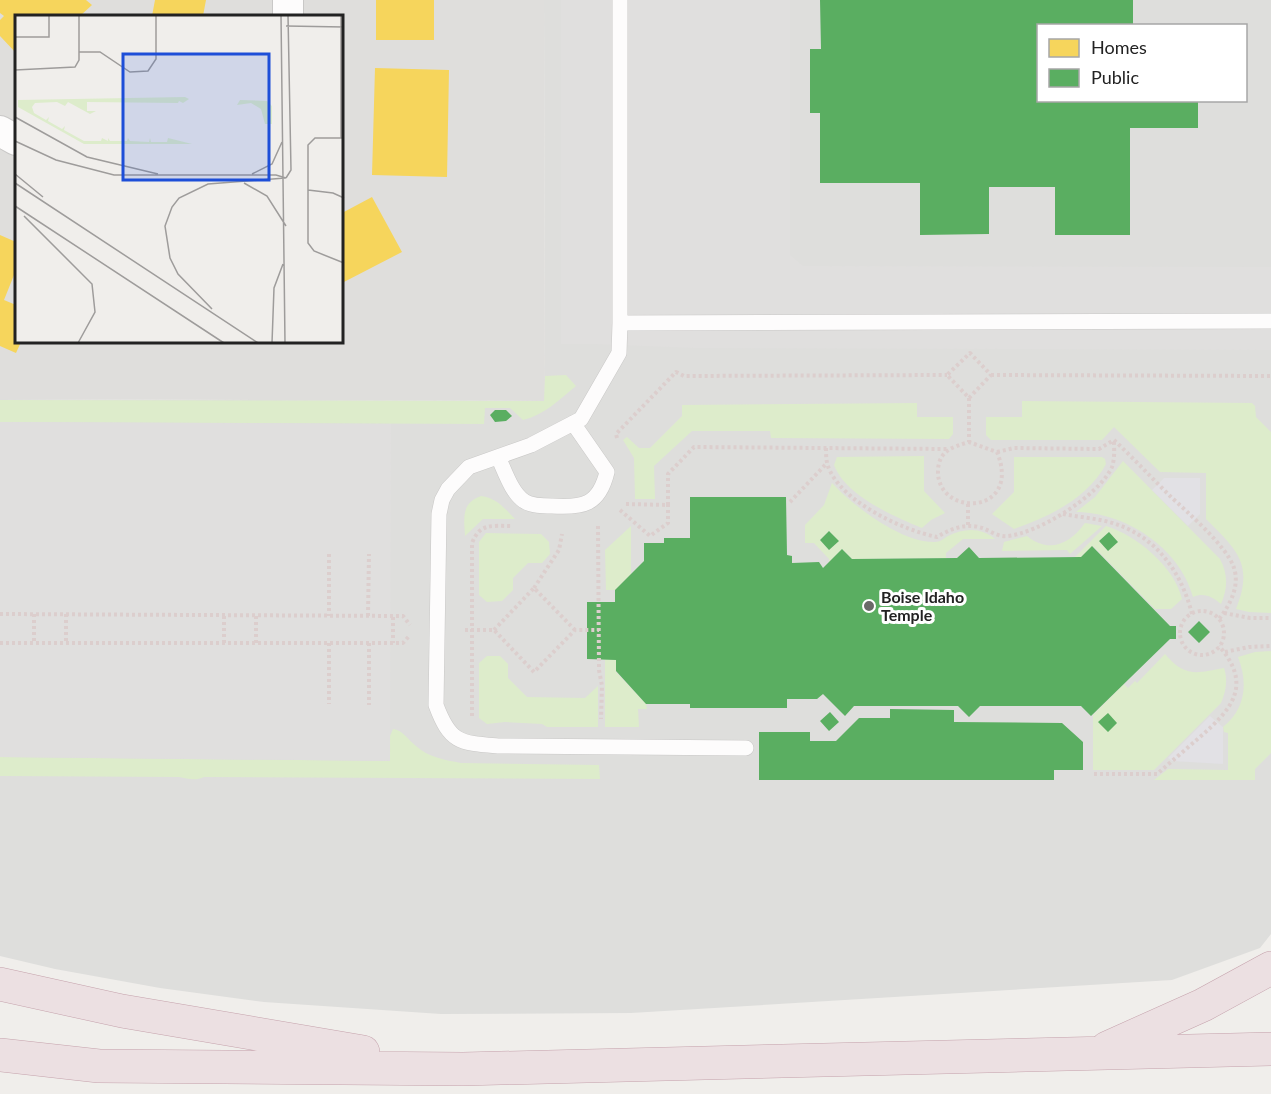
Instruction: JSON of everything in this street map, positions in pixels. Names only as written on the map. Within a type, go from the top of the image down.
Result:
[{"type":"highway","points":[[1094,1054],[1203,1005],[1271,968]]},
{"type":"highway","points":[[0,984],[122,1011],[463,1070]]},
{"type":"highway","points":[[0,1055],[99,1066],[463,1070],[1271,1049]]},
{"type":"street","points":[[0,130],[15,139]]},
{"type":"lane","points":[[620,0],[619,353],[581,419],[531,445],[469,467],[457,477],[442,500],[439,514],[436,705],[444,726],[461,741],[498,746],[746,747]]},
{"type":"lane","points":[[620,323],[1271,321]]},
{"type":"lane","points":[[498,457],[514,490],[525,502],[536,505],[580,507],[595,499],[604,488],[607,472],[573,423]]},
{"type":"path","points":[[617,443],[616,434],[676,372],[684,375],[947,375],[970,353],[991,375],[1271,376]]},
{"type":"path","points":[[947,375],[969,398]]},
{"type":"path","points":[[969,442],[969,398],[991,375]]},
{"type":"path","points":[[620,510],[650,537],[668,523],[668,474],[694,447],[948,449],[969,442],[997,452],[1014,448],[1099,449],[1114,440]]},
{"type":"path","points":[[826,448],[827,463],[831,474],[845,489],[870,508],[901,526],[937,537],[956,528],[978,526],[1004,537],[1023,533],[1062,514],[1095,488],[1111,469],[1114,459],[1114,440]]},
{"type":"path","points":[[1114,440],[1229,557],[1236,581],[1234,592],[1219,620]]},
{"type":"path","points":[[948,449],[938,465],[939,484],[952,498],[968,504],[980,502],[997,493],[1003,474],[1002,463],[997,452]]},
{"type":"path","points":[[790,502],[827,463]]},
{"type":"path","points":[[612,518],[626,504],[626,493]]},
{"type":"path","points":[[626,504],[668,505]]},
{"type":"path","points":[[968,504],[968,526]]},
{"type":"path","points":[[1062,514],[1107,521],[1139,535],[1173,568],[1181,580],[1192,614]]},
{"type":"path","points":[[472,716],[471,543],[476,533],[484,527],[519,526]]},
{"type":"path","points":[[465,630],[494,630],[534,588],[560,550],[563,526]]},
{"type":"path","points":[[586,526],[604,526]]},
{"type":"path","points":[[598,526],[599,670],[602,686],[600,747]]},
{"type":"path","points":[[329,554],[329,616]]},
{"type":"path","points":[[368,616],[369,554]]},
{"type":"path","points":[[534,588],[575,630],[599,630]]},
{"type":"path","points":[[1203,611],[1210,613],[1219,620],[1224,629],[1224,636],[1219,646],[1211,653],[1190,651],[1185,646],[1180,633],[1181,626],[1192,614],[1203,611]]},
{"type":"path","points":[[1224,613],[1250,618],[1271,618]]},
{"type":"path","points":[[0,614],[403,616],[414,630],[403,643],[0,643]]},
{"type":"path","points":[[34,614],[34,643]]},
{"type":"path","points":[[66,614],[66,643]]},
{"type":"path","points":[[224,616],[224,643]]},
{"type":"path","points":[[256,616],[256,643]]},
{"type":"path","points":[[393,616],[393,643]]},
{"type":"path","points":[[494,630],[534,672],[575,630]]},
{"type":"path","points":[[329,643],[329,704]]},
{"type":"path","points":[[369,643],[369,705]]},
{"type":"path","points":[[1094,774],[1157,774],[1228,710],[1235,693],[1235,673],[1225,652],[1219,646]]},
{"type":"path","points":[[1225,652],[1271,646]]},
{"type":"shaded area","points":[[0,0],[544,0],[545,401],[0,399]]},
{"type":"shaded area","points":[[544,0],[1271,0],[1271,934],[1260,948],[1172,980],[631,1013],[441,1014],[264,1002],[160,988],[55,969],[0,956],[0,399],[545,401]]},
{"type":"shaded area","points":[[561,0],[790,0],[790,255],[803,266],[1271,267],[1271,350],[694,348],[561,344]]},
{"type":"shaded area","points":[[0,422],[391,424],[390,761],[0,757]]},
{"type":"shaded area","points":[[1164,478],[1200,478],[1200,514],[1188,526],[1152,490]]},
{"type":"shaded area","points":[[1210,716],[1223,727],[1223,764],[1172,761],[1168,758]]},
{"type":"green space","points":[[566,375],[576,386],[545,411],[523,420],[510,408],[485,408],[484,424],[0,422],[0,400],[544,401],[545,376]]},
{"type":"green space","points":[[1022,401],[1252,403],[1255,406],[1256,417],[1271,432],[1271,613],[1236,609],[1241,593],[1243,569],[1234,549],[1206,519],[1206,473],[1160,472],[1114,427],[1102,440],[991,440],[986,435],[986,417],[1022,417]]},
{"type":"green space","points":[[917,403],[917,417],[953,417],[953,434],[949,439],[771,438],[770,431],[692,431],[654,466],[655,499],[635,499],[634,458],[623,440],[627,437],[639,448],[650,448],[682,416],[682,405]]},
{"type":"green space","points":[[924,456],[924,491],[945,513],[922,528],[885,511],[859,495],[840,476],[834,465],[837,457]]},
{"type":"green space","points":[[1014,457],[1102,457],[1106,464],[1089,487],[1066,505],[1041,519],[1014,529],[992,514],[1014,492]]},
{"type":"green space","points":[[1123,461],[1220,559],[1225,570],[1226,581],[1221,604],[1208,596],[1193,597],[1176,563],[1148,536],[1113,518],[1076,512],[1095,497]]},
{"type":"green space","points":[[832,483],[852,502],[879,522],[922,541],[937,542],[954,533],[966,530],[984,532],[995,539],[963,539],[946,553],[946,558],[852,559],[842,549],[829,562],[829,559],[814,543],[805,543],[805,525],[824,505]],"holes":[[[829,531],[838,541],[829,550],[820,540]]]},
{"type":"green space","points":[[481,496],[496,501],[515,519],[483,519],[465,536],[464,517],[467,507]]},
{"type":"green space","points":[[1085,523],[1102,526],[1070,554],[1067,550],[1002,551],[1004,542],[1027,536],[1043,545],[1059,544],[1073,536]]},
{"type":"green space","points":[[631,526],[631,574],[615,590],[606,590],[605,550]]},
{"type":"green space","points":[[1106,526],[1118,530],[1153,554],[1163,564],[1178,587],[1182,599],[1171,609],[1155,609],[1093,546],[1081,557],[1075,557]],"holes":[[[1109,532],[1117,541],[1108,551],[1099,541]]]},
{"type":"green space","points":[[486,533],[541,534],[549,542],[550,554],[542,563],[528,563],[513,578],[513,590],[502,601],[487,602],[479,595],[479,542]]},
{"type":"green space","points":[[1271,651],[1271,753],[1255,769],[1255,780],[1154,780],[1168,769],[1228,770],[1228,733],[1224,732],[1223,727],[1236,712],[1243,695],[1243,676],[1238,657],[1255,652]]},
{"type":"green space","points":[[1165,654],[1179,667],[1192,672],[1224,668],[1226,685],[1221,703],[1154,770],[1093,770],[1093,715],[1124,684],[1128,688],[1135,681],[1137,683]]},
{"type":"green space","points":[[487,656],[500,656],[508,664],[508,678],[527,697],[585,698],[598,686],[598,727],[547,727],[542,724],[505,722],[487,724],[479,718],[479,663]]},
{"type":"green space","points":[[605,659],[616,660],[616,672],[646,704],[647,709],[638,709],[639,727],[605,727]]},
{"type":"green space","points":[[393,729],[403,733],[426,753],[443,759],[461,763],[599,765],[600,779],[204,777],[189,779],[179,777],[0,776],[0,757],[390,761],[390,736]]},
{"type":"building: Homes","points":[[0,0],[86,0],[92,5],[81,15],[15,15],[15,52],[0,36],[0,20],[4,16],[0,13]]},
{"type":"building: Homes","points":[[155,0],[206,0],[203,15],[152,15]]},
{"type":"building: Homes","points":[[376,0],[434,0],[434,40],[376,40]]},
{"type":"building: Homes","points":[[375,68],[449,70],[447,177],[372,175]]},
{"type":"building: Homes","points":[[372,197],[402,252],[344,282],[344,212]]},
{"type":"building: Homes","points":[[0,235],[15,242],[15,272],[4,300],[15,305],[15,344],[20,344],[16,353],[0,346]]},
{"type":"building: Public","points":[[820,0],[1133,0],[1133,24],[1037,24],[1037,102],[1198,102],[1198,128],[1130,128],[1130,235],[1055,235],[1055,187],[989,187],[989,234],[920,235],[920,183],[820,183],[820,113],[810,113],[810,49],[821,49]]},
{"type":"building: Public","points":[[495,410],[506,410],[512,416],[506,421],[495,422],[490,415]]},
{"type":"building: Public","name":"Boise Idaho Temple","points":[[690,497],[786,497],[787,555],[792,556],[792,563],[819,562],[823,568],[842,549],[852,559],[957,558],[969,547],[979,558],[1081,557],[1092,546],[1170,626],[1176,626],[1176,639],[1170,639],[1091,716],[1081,706],[980,706],[969,717],[958,706],[854,706],[845,716],[823,694],[817,699],[787,699],[787,708],[690,708],[690,704],[646,704],[616,671],[616,660],[587,659],[587,602],[615,602],[615,590],[644,561],[644,543],[664,543],[664,538],[690,538]]},
{"type":"building: Public","points":[[829,531],[839,541],[829,550],[820,540]]},
{"type":"building: Public","points":[[1109,532],[1118,542],[1108,551],[1099,541]]},
{"type":"building: Public","points":[[1199,621],[1210,632],[1199,643],[1188,632]]},
{"type":"building: Public","points":[[890,709],[954,710],[954,722],[1062,723],[1083,742],[1083,770],[1054,770],[1054,780],[759,780],[759,732],[810,732],[810,741],[836,741],[859,718],[890,718]]},
{"type":"building: Public","points":[[830,712],[839,722],[829,731],[820,721]]},
{"type":"building: Public","points":[[1108,713],[1117,723],[1108,732],[1098,722]]},
{"type":"place","name":"Boise Idaho Temple","points":[[869,606]]}]
